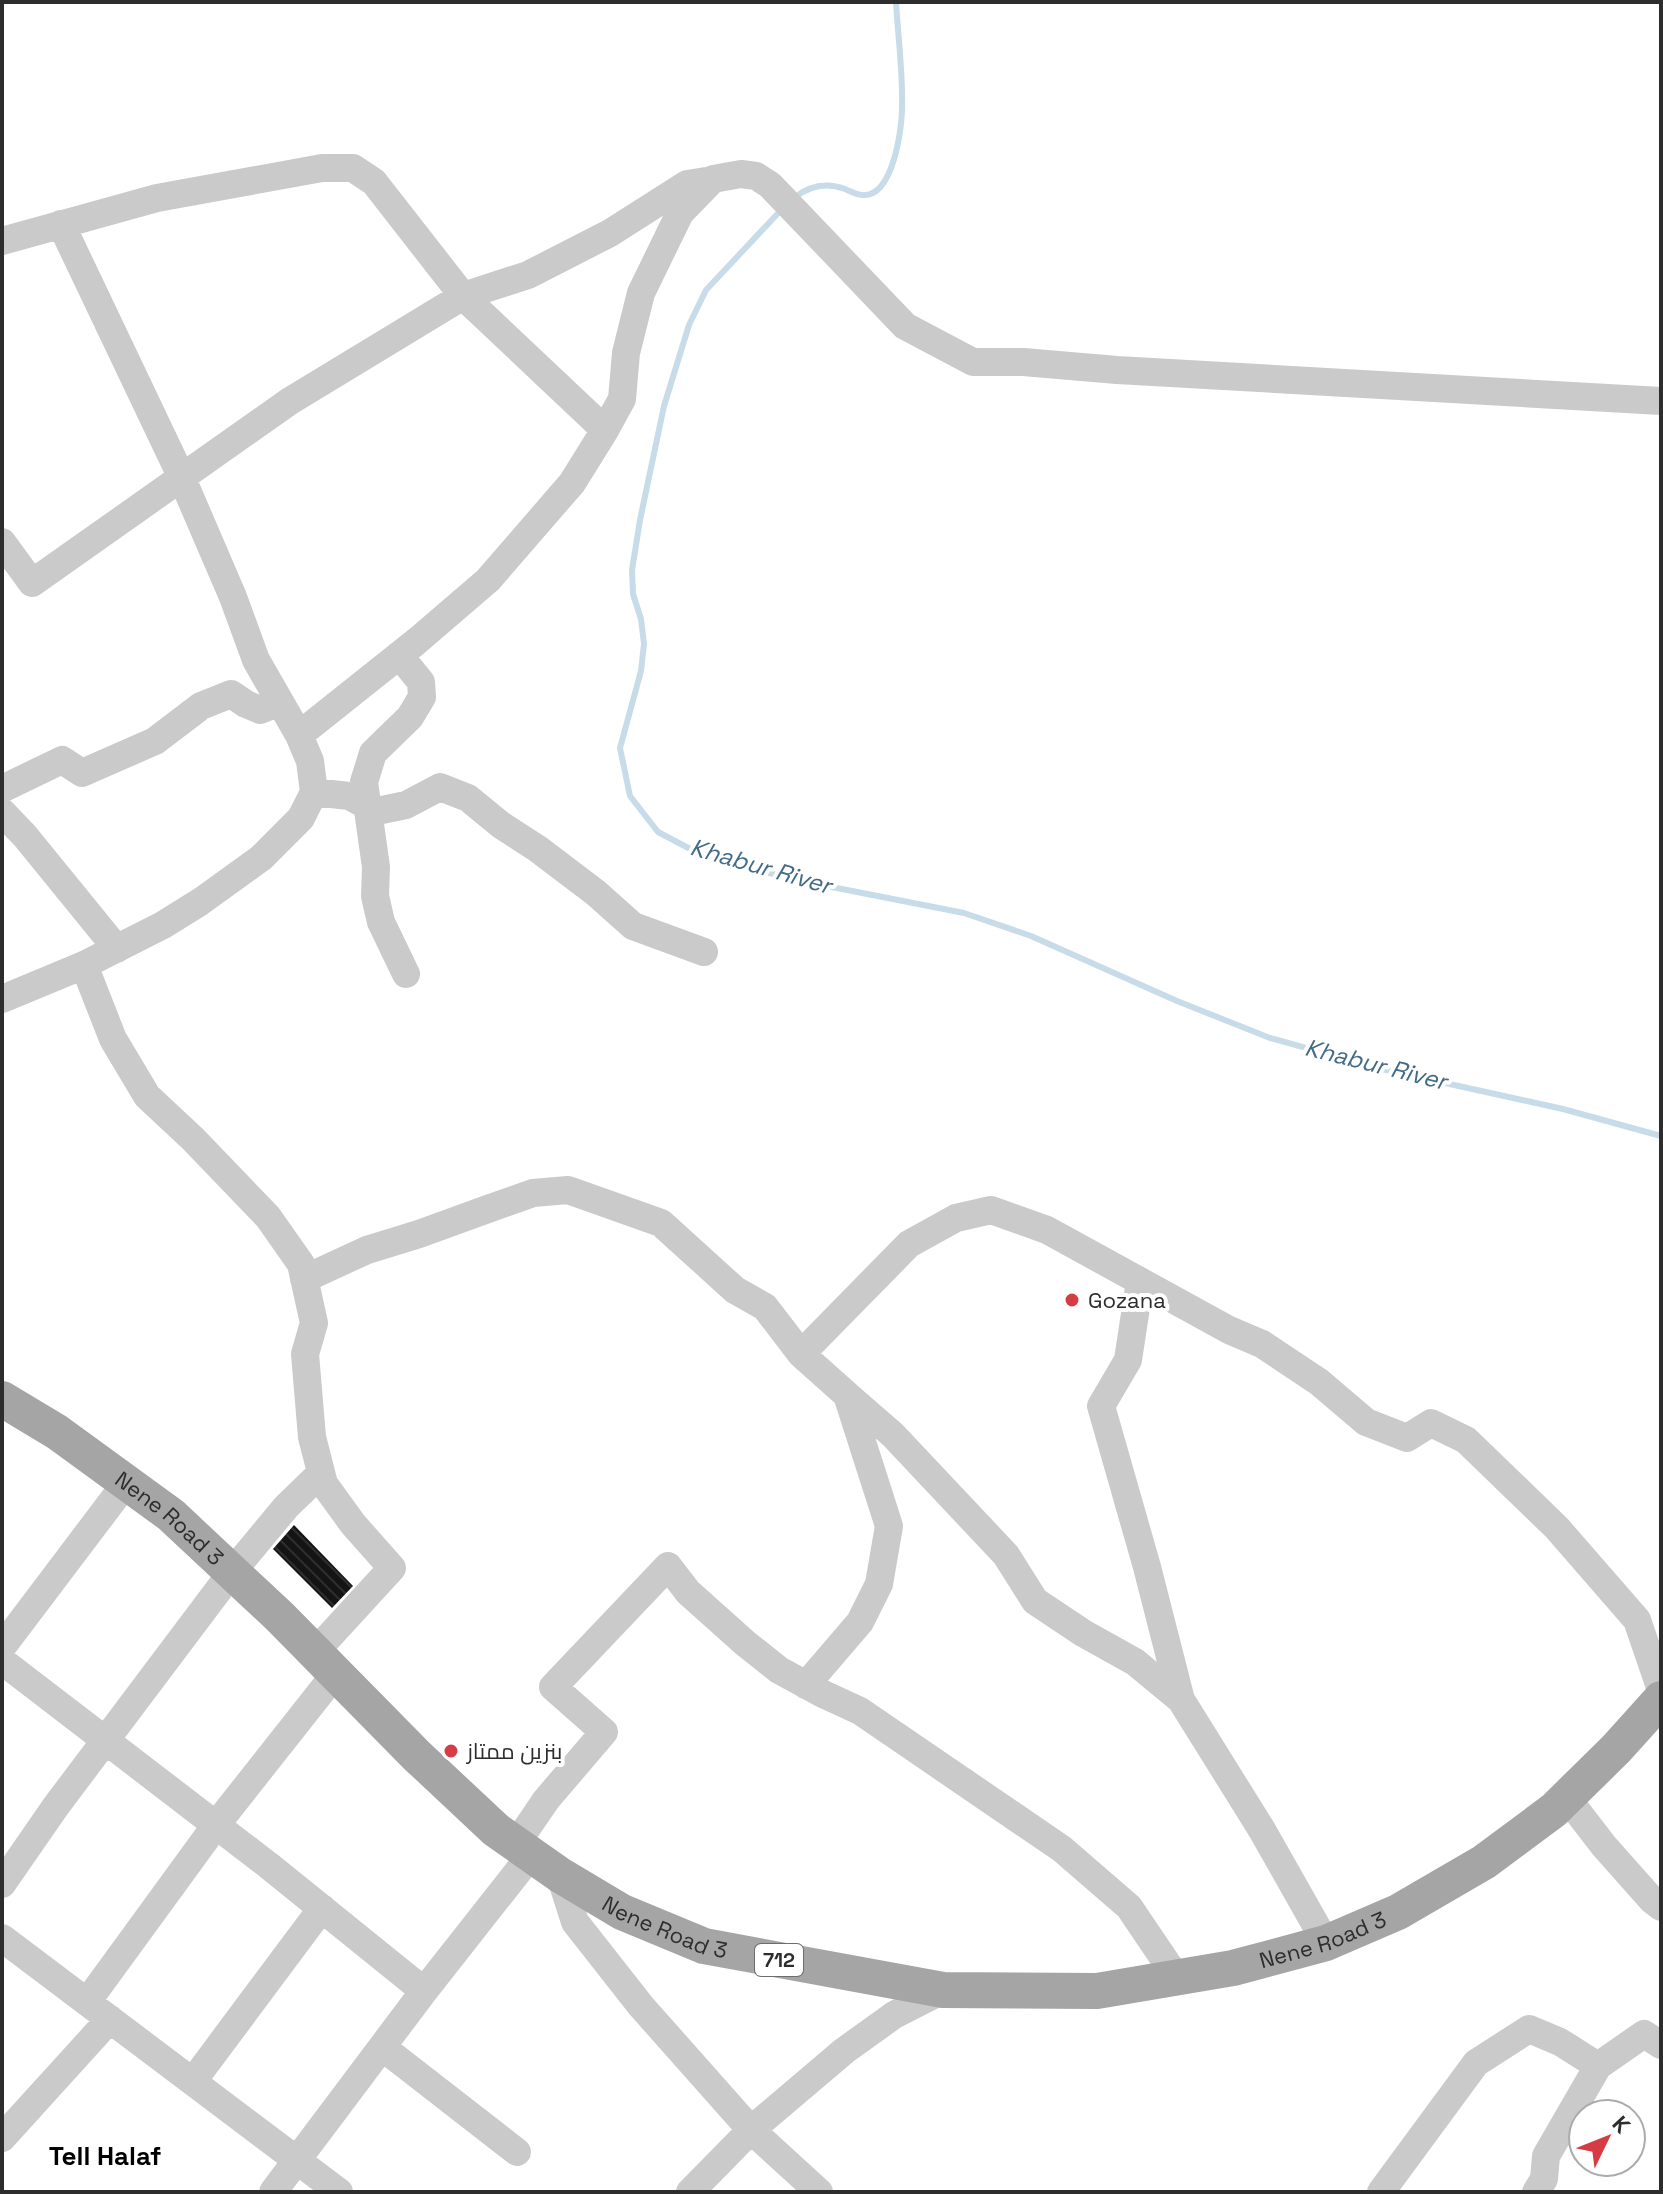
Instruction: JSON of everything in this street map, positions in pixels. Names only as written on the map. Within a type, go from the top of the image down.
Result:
[{"type":"main road","name":"Nene Road 3","points":[[2,1399],[57,1432],[171,1515],[496,1830],[560,1875],[622,1912],[704,1946],[943,1990],[1097,1991],[1233,1968],[1326,1943],[1398,1912],[1484,1862],[1554,1810],[1661,1699]]},
{"type":"street","points":[[2,241],[157,198],[322,168],[353,168],[374,182],[463,296],[605,430]]},
{"type":"street","points":[[2,542],[32,583],[290,401],[463,296],[528,275],[610,233],[687,184],[741,174],[756,176],[770,185],[905,326],[973,362],[1023,362],[1661,401]]},
{"type":"street","points":[[299,735],[488,580],[572,483],[622,399],[626,353],[641,293],[680,213],[713,179]]},
{"type":"street","points":[[2,999],[117,949],[200,902],[261,858],[301,818],[314,792],[310,761],[299,735],[256,660],[233,597],[181,476],[61,224]]},
{"type":"street","points":[[399,655],[421,682],[422,697],[410,717],[373,753],[364,782],[376,867],[375,896],[381,922],[406,974]]},
{"type":"street","points":[[2,789],[62,760],[82,773],[110,762],[155,741],[201,706],[231,694],[260,710],[280,702]]},
{"type":"street","points":[[314,792],[349,796],[377,811],[406,805],[440,787],[468,798],[596,893],[633,926],[704,952]]},
{"type":"street","points":[[2,812],[117,949]]},
{"type":"street","points":[[84,965],[113,1039],[147,1096],[268,1217],[301,1264],[314,1323],[305,1354],[312,1437],[324,1484],[353,1524],[392,1568],[216,1825],[87,2002]]},
{"type":"street","points":[[304,1279],[367,1250],[533,1193],[568,1190],[661,1223],[735,1290],[765,1307],[801,1354],[893,1435],[1006,1555],[1035,1601],[1135,1662],[1181,1700]]},
{"type":"street","points":[[801,1354],[909,1244],[956,1218],[991,1210],[1047,1230],[1229,1330],[1262,1344],[1319,1382],[1366,1422],[1407,1438],[1431,1423],[1466,1440],[1557,1528],[1637,1620],[1661,1690]]},
{"type":"street","points":[[1140,1281],[1128,1360],[1101,1406],[1181,1700],[1262,1830],[1326,1943]]},
{"type":"street","points":[[806,1685],[860,1622],[879,1584],[889,1526],[847,1395]]},
{"type":"street","points":[[2,1884],[56,1806],[232,1572],[286,1507],[321,1473]]},
{"type":"street","points":[[2,1647],[126,1483]]},
{"type":"street","points":[[273,2192],[424,1991],[523,1849],[546,1800],[604,1732],[553,1687],[668,1566],[688,1592],[779,1670],[860,1711],[1062,1849],[1129,1907],[1177,1978]]},
{"type":"street","points":[[2,1661],[216,1825],[424,1991]]},
{"type":"street","points":[[1567,1798],[1604,1846],[1661,1907]]},
{"type":"street","points":[[560,1875],[575,1922],[641,2006],[751,2130],[819,2192]]},
{"type":"street","points":[[193,2081],[322,1908]]},
{"type":"street","points":[[2,1938],[339,2192]]},
{"type":"street","points":[[690,2192],[751,2130],[844,2051],[894,2015],[943,1990]]},
{"type":"street","points":[[2,2138],[110,2019]]},
{"type":"street","points":[[1381,2192],[1476,2063],[1529,2029],[1560,2042],[1598,2066]]},
{"type":"street","points":[[1536,2192],[1544,2179],[1546,2156],[1598,2066],[1644,2034],[1661,2045]]},
{"type":"street","points":[[382,2047],[517,2152]]},
{"type":"building","points":[[294,1525],[353,1586],[332,1608],[273,1549]]},
{"type":"waterway","name":"Khabur River","points":[[794,198],[806,190],[825,185],[861,195],[873,193],[889,174],[898,145],[902,107],[896,2]]},
{"type":"waterway","name":"Khabur River","points":[[783,208],[706,290],[689,325],[664,406],[640,520],[632,570],[633,594],[641,619],[644,644],[641,671],[620,748],[630,796],[658,832],[696,852],[791,879],[964,913],[1031,936],[1177,1001],[1270,1038],[1382,1069],[1563,1109],[1661,1136]]},
{"type":"place","name":"Gozana","points":[[1072,1300]]},
{"type":"place","name":"بنزين ممتاز","points":[[451,1751]]},
{"type":"district","name":"Tell Halaf","points":[[105,2156]]}]
